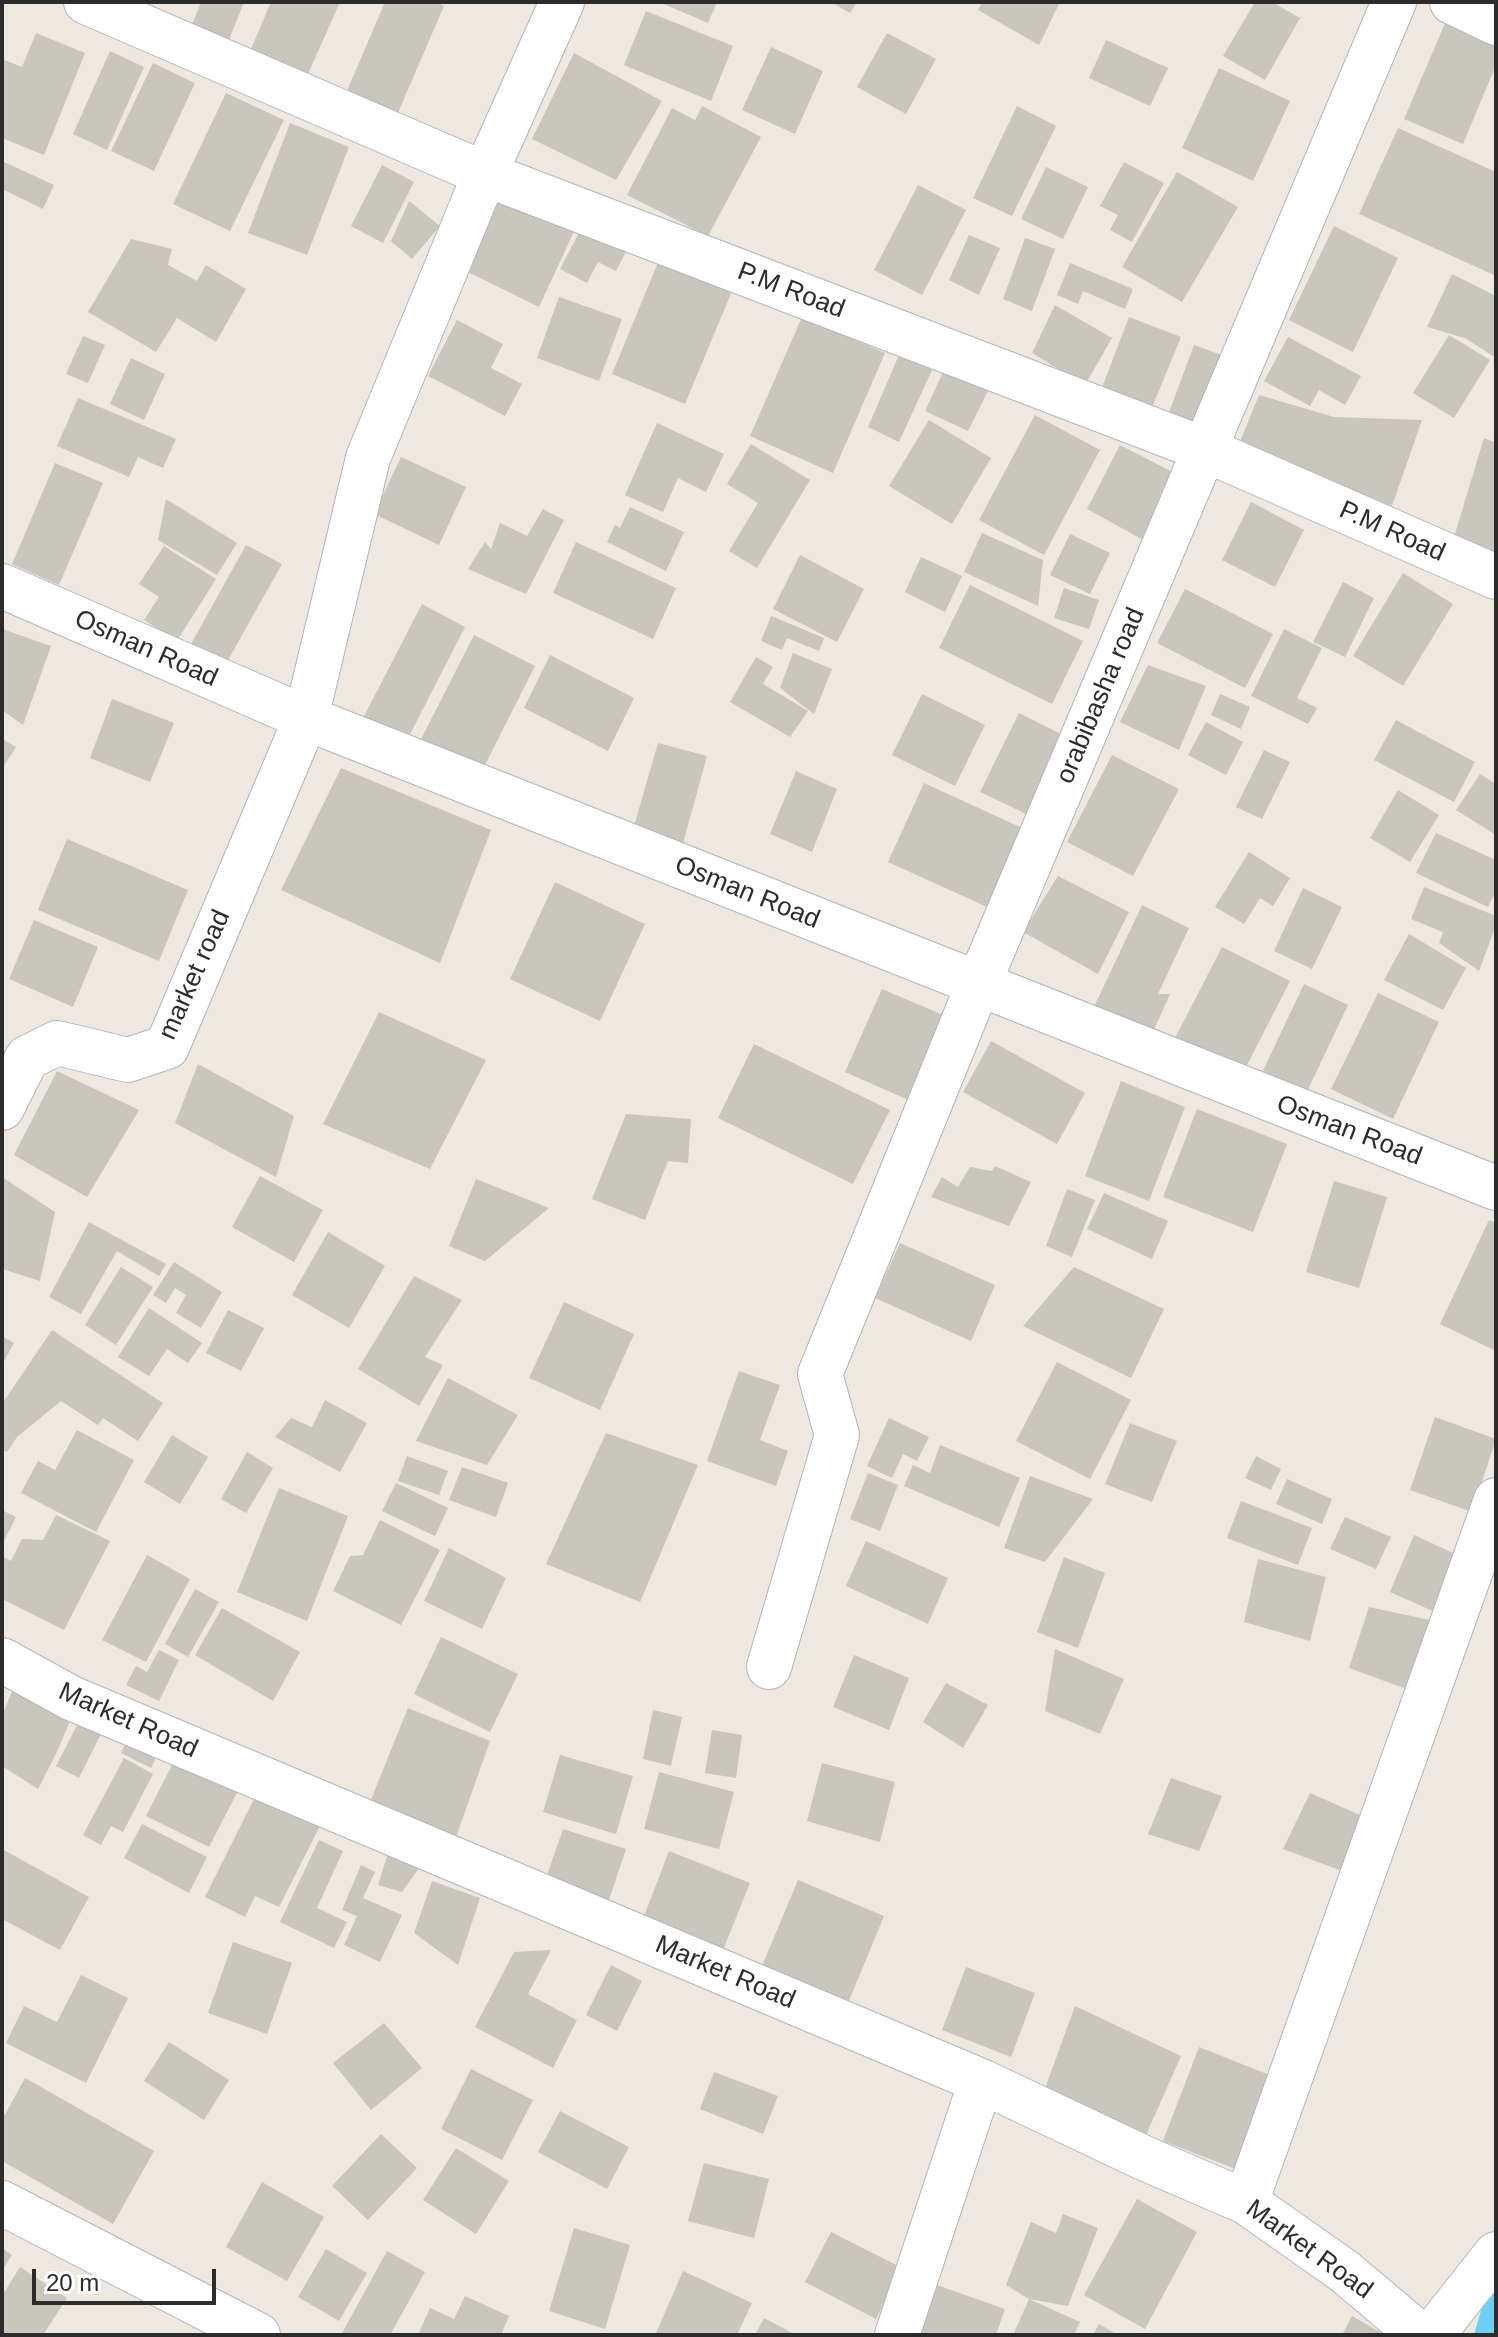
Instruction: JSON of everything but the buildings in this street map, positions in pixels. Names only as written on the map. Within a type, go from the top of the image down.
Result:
[{"type":"street","name":"P.M Road","points":[[86,2],[485,174],[1206,450],[1496,577]]},
{"type":"street","name":"market road","points":[[2,1108],[27,1058],[57,1043],[128,1060],[167,1047],[306,718],[368,458],[485,174],[562,2]]},
{"type":"street","name":"orabibasha road","points":[[769,1667],[837,1435],[820,1374],[978,985],[1394,2]]},
{"type":"street","points":[[1452,2],[1496,23]]},
{"type":"street","name":"Osman Road","points":[[2,586],[306,718],[1496,1188]]},
{"type":"street","points":[[1246,2202],[1496,1500]]},
{"type":"street","name":"Market Road","points":[[5,1669],[981,2081],[1246,2202],[1344,2271],[1420,2335]]},
{"type":"street","points":[[897,2335],[981,2081]]},
{"type":"street","points":[[2,2203],[258,2335]]},
{"type":"street","points":[[1432,2335],[1496,2254]]},
{"type":"water","points":[[1496,2281],[1496,2335],[1474,2335],[1486,2293]]}]
